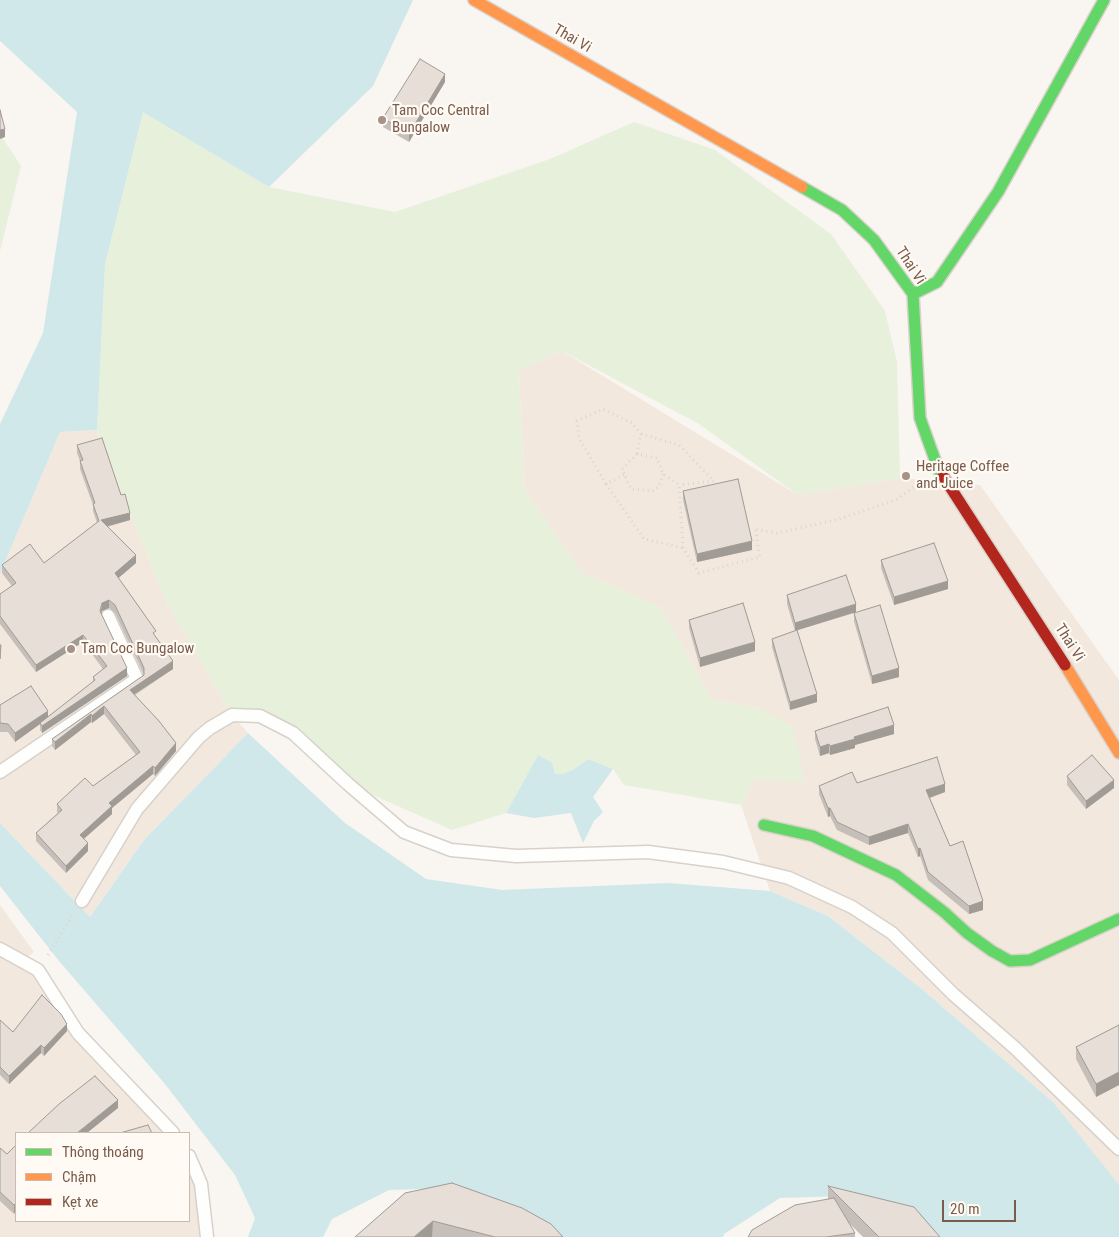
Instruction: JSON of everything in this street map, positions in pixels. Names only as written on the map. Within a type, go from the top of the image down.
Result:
[{"type":"street","name":"Thai Vi","points":[[474,0],[842,210],[874,240],[913,294],[920,418],[939,471],[1087,698],[1119,753]]},
{"type":"street","points":[[913,294],[938,282],[998,192],[1104,0]]},
{"type":"street","points":[[764,825],[813,836],[896,875],[944,912],[967,933],[1010,961],[1030,960],[1119,919]]},
{"type":"lane","points":[[0,772],[137,680],[108,616]]},
{"type":"lane","points":[[82,901],[137,808],[199,737],[232,715],[260,716],[293,733],[404,832],[451,850],[516,856],[648,852],[723,862],[789,878],[852,907],[892,933],[953,994],[1015,1048],[1119,1149]]},
{"type":"lane","points":[[0,949],[38,970],[78,1033],[172,1132]]},
{"type":"lane","points":[[190,1158],[201,1184],[207,1237]]},
{"type":"path","points":[[637,454],[657,458],[663,474],[679,485],[714,480],[679,445],[641,434],[632,423],[603,409],[577,421],[578,438],[606,484],[644,539],[683,548]]},
{"type":"path","points":[[641,434],[637,454],[622,469],[630,489],[654,491],[659,486],[663,474]]},
{"type":"path","points":[[679,485],[683,548],[699,573],[760,557],[755,528],[764,532],[778,533],[839,519],[896,500],[939,471]]},
{"type":"path","points":[[606,484],[624,475]]},
{"type":"path","points":[[38,970],[82,901]]},
{"type":"shaded area","points":[[562,351],[798,495],[900,478],[980,485],[1119,680],[1119,1190],[1053,1102],[923,990],[828,916],[770,891],[741,805],[754,780],[762,709],[712,700],[660,607],[582,573],[524,489],[519,370]]},
{"type":"shaded area","points":[[97,430],[168,605],[232,715],[248,733],[144,840],[90,917],[0,823],[0,574],[60,432]]},
{"type":"shaded area","points":[[0,905],[34,952],[22,961],[38,970],[78,1033],[172,1132],[15,1132],[15,1222],[190,1222],[190,1160],[207,1237],[0,1237]]},
{"type":"green space","points":[[143,111],[269,187],[395,212],[550,159],[634,122],[715,150],[831,234],[885,311],[897,362],[900,478],[798,495],[699,424],[562,351],[519,370],[524,489],[582,573],[660,607],[712,700],[762,709],[793,726],[805,782],[754,780],[741,805],[624,785],[613,769],[588,759],[563,774],[554,774],[538,755],[506,813],[452,830],[348,784],[293,733],[260,716],[232,715],[168,605],[97,430],[105,264]]},
{"type":"green space","points":[[0,134],[21,166],[0,251]]},
{"type":"water","points":[[0,0],[413,0],[373,86],[269,187],[143,112],[105,264],[97,430],[60,432],[0,574],[0,424],[43,333],[77,112],[0,41]]},
{"type":"water","points":[[248,733],[345,823],[426,879],[502,890],[668,883],[770,891],[828,916],[923,990],[1053,1102],[1119,1185],[1119,1237],[935,1237],[847,1196],[780,1198],[724,1234],[723,1237],[557,1237],[455,1188],[389,1190],[332,1219],[323,1237],[248,1237],[255,1218],[235,1175],[165,1084],[59,961],[0,886],[0,823],[90,917],[144,840]]},
{"type":"water","points":[[538,755],[552,763],[555,774],[563,774],[574,769],[588,759],[613,769],[593,797],[603,812],[594,821],[583,843],[571,813],[534,818],[506,813]]},
{"type":"building","points":[[420,59],[445,74],[409,134],[383,118]]},
{"type":"building","points":[[0,110],[5,129],[0,130]]},
{"type":"building","points":[[102,438],[121,495],[125,494],[130,513],[101,520],[136,555],[115,573],[156,631],[153,633],[173,661],[130,690],[159,721],[176,743],[155,768],[153,766],[109,803],[112,806],[80,835],[88,843],[66,866],[36,833],[62,810],[57,804],[85,778],[93,786],[140,752],[104,706],[55,742],[52,739],[144,675],[144,668],[115,605],[109,600],[102,603],[100,611],[127,668],[42,726],[40,723],[95,680],[93,677],[107,666],[83,635],[36,665],[0,616],[0,594],[16,583],[2,565],[30,544],[44,563],[99,521],[93,504],[95,503],[80,461],[83,460],[77,445]]},
{"type":"building","points":[[738,479],[752,541],[697,554],[683,491]]},
{"type":"building","points":[[934,543],[948,581],[894,597],[881,560]]},
{"type":"building","points":[[846,575],[856,604],[795,623],[787,595]]},
{"type":"building","points":[[743,603],[755,642],[700,658],[689,620]]},
{"type":"building","points":[[880,605],[899,668],[872,676],[854,613]]},
{"type":"building","points":[[797,630],[817,694],[790,702],[772,639]]},
{"type":"building","points":[[31,686],[48,711],[15,733],[8,724],[0,723],[0,705]]},
{"type":"building","points":[[888,707],[894,725],[854,737],[855,739],[820,747],[815,731]]},
{"type":"building","points":[[1092,755],[1114,780],[1086,801],[1067,776]]},
{"type":"building","points":[[937,757],[945,784],[926,790],[950,846],[963,841],[983,901],[969,906],[928,872],[920,848],[918,849],[908,824],[869,837],[837,822],[830,808],[828,808],[819,786],[852,772],[857,783]]},
{"type":"building","points":[[42,995],[61,1014],[67,1024],[44,1048],[41,1045],[9,1076],[0,1067],[0,1020],[13,1032]]},
{"type":"building","points":[[1119,1025],[1119,1072],[1096,1084],[1076,1047]]},
{"type":"building","points":[[95,1076],[118,1100],[78,1132],[29,1132],[59,1104]]},
{"type":"building","points":[[148,1125],[152,1132],[124,1132]]},
{"type":"building","points":[[15,1146],[14,1205],[0,1192],[0,1148],[7,1154]]},
{"type":"building","points":[[452,1183],[522,1208],[551,1224],[563,1237],[495,1237],[433,1221],[414,1237],[355,1237],[405,1193]]},
{"type":"building","points":[[828,1186],[914,1207],[940,1237],[879,1237]]},
{"type":"building","points":[[834,1198],[855,1233],[826,1237],[748,1237],[752,1230],[795,1205]]},
{"type":"traffic: fast","points":[[913,294],[937,282],[998,192],[1104,0]]},
{"type":"traffic: fast","points":[[802,187],[842,210],[874,240],[913,294],[920,418],[939,471],[943,476]]},
{"type":"traffic: fast","points":[[764,825],[813,836],[896,875],[944,912],[967,933],[1010,961],[1030,960],[1119,919]]},
{"type":"traffic: slow","points":[[474,0],[802,187]]},
{"type":"traffic: slow","points":[[1065,665],[1119,753]]},
{"type":"traffic: jam","points":[[943,476],[1065,665]]},
{"type":"place","name":"Tam Coc Central Bungalow","points":[[382,120]]},
{"type":"place","name":"Heritage Coffee and Juice","points":[[906,476]]},
{"type":"place","name":"Tam Coc Bungalow","points":[[71,649]]}]
